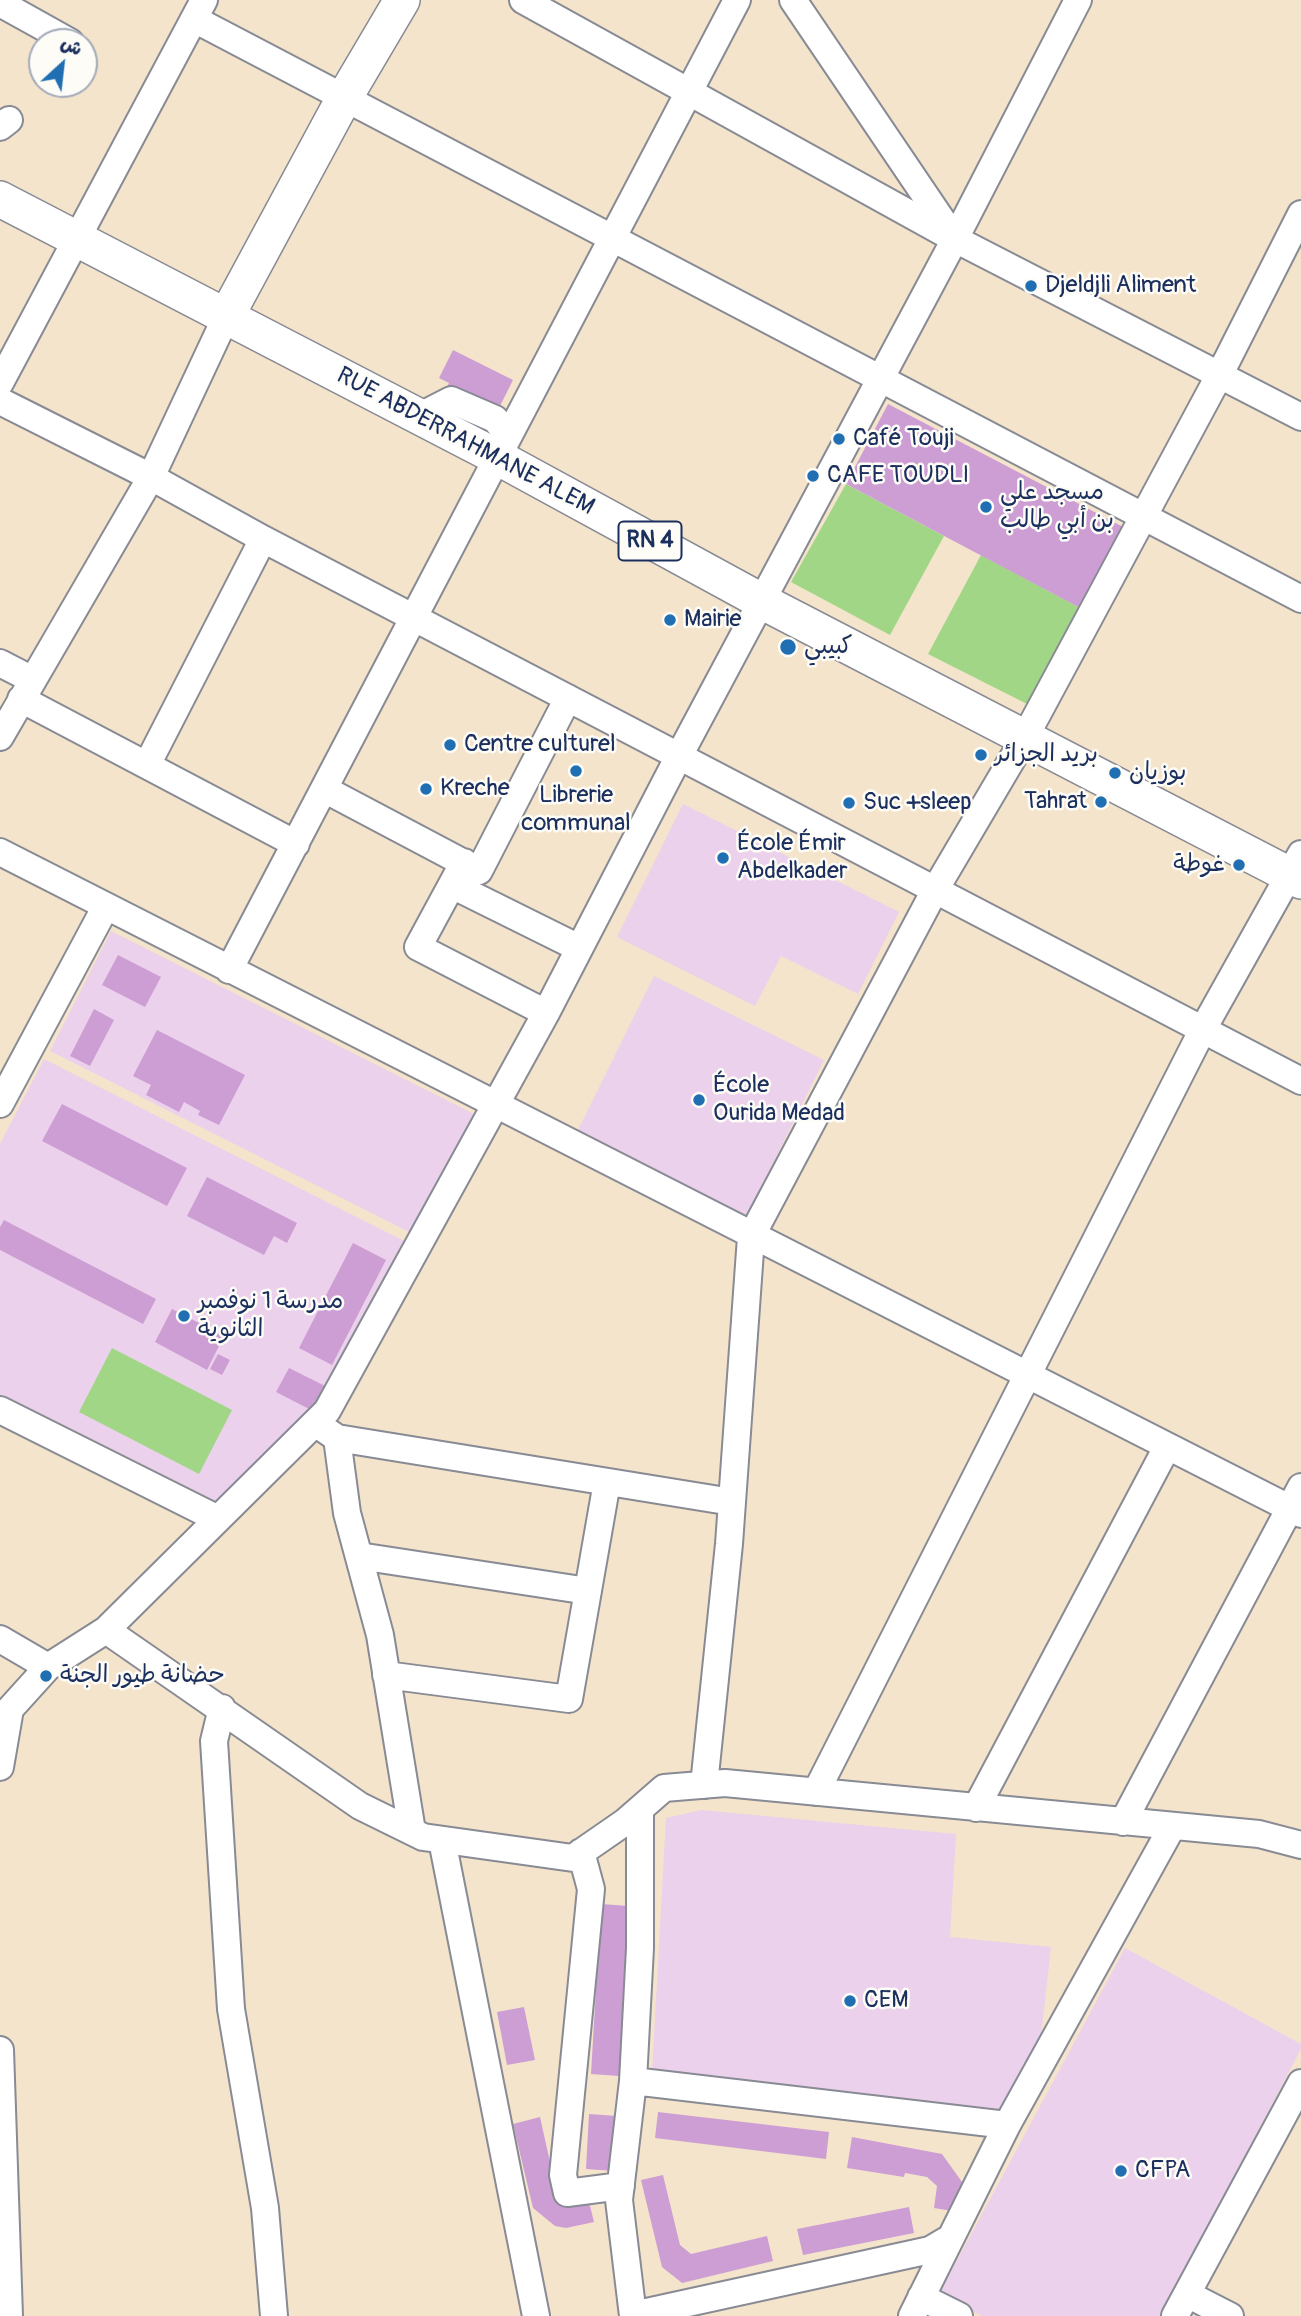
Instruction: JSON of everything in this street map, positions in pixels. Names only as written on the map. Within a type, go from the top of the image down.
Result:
[{"type":"main road","points":[[226,317],[343,100],[402,0]]},
{"type":"main road","name":"RUE ABDERRAHMANE ALEM","points":[[0,199],[418,416],[502,446],[763,602],[1024,739],[1297,870]]},
{"type":"street","points":[[523,0],[955,239],[1301,417]]},
{"type":"street","points":[[229,970],[737,0]]},
{"type":"street","points":[[793,0],[955,239]]},
{"type":"street","points":[[0,1767],[10,1709],[48,1667],[106,1630],[327,1411],[546,1013],[679,756],[881,380],[1078,0]]},
{"type":"street","points":[[0,3],[45,28]]},
{"type":"street","points":[[0,383],[8,349],[77,240],[199,9],[343,100],[611,237],[1142,518],[1301,599]]},
{"type":"street","points":[[704,1785],[732,1502],[751,1237],[935,890],[1024,739],[1220,374],[1301,214]]},
{"type":"street","points":[[2,729],[151,477],[226,317]]},
{"type":"street","points":[[0,401],[151,477],[263,539],[1301,1081]]},
{"type":"street","points":[[147,765],[263,539]]},
{"type":"street","points":[[0,663],[26,689],[147,765],[296,844]]},
{"type":"street","points":[[458,874],[479,871],[568,698]]},
{"type":"street","points":[[324,789],[579,948]]},
{"type":"street","points":[[0,852],[1027,1377],[1167,1447],[1297,1503],[1124,1822]]},
{"type":"street","points":[[816,1792],[1203,1030],[1297,870]]},
{"type":"street","points":[[458,874],[418,947],[546,1013]]},
{"type":"street","points":[[0,1104],[106,906]]},
{"type":"street","points":[[0,1410],[218,1519]]},
{"type":"street","points":[[315,1423],[337,1438],[732,1502]]},
{"type":"street","points":[[337,1438],[347,1513],[380,1635],[412,1831]]},
{"type":"street","points":[[976,1808],[1167,1447]]},
{"type":"street","points":[[386,1675],[569,1699],[607,1482]]},
{"type":"street","points":[[359,1556],[588,1591]]},
{"type":"street","points":[[106,1630],[360,1806],[423,1837],[573,1858],[664,1788],[725,1783],[1259,1834],[1301,1845]]},
{"type":"street","points":[[0,1639],[48,1667]]},
{"type":"street","points":[[222,1708],[214,1741],[231,2009],[265,2208],[274,2316]]},
{"type":"street","points":[[640,1809],[640,1948],[633,2081],[619,2200],[633,2315],[930,2250],[947,2240]]},
{"type":"street","points":[[959,2316],[916,2306],[947,2240],[1007,2126],[1171,1827]]},
{"type":"street","points":[[443,1840],[536,2316]]},
{"type":"street","points":[[581,1852],[592,1889],[563,2175],[567,2193],[621,2186]]},
{"type":"street","points":[[0,2050],[6,2311]]},
{"type":"street","points":[[633,2081],[1007,2126]]},
{"type":"street","points":[[1230,2316],[1181,2305],[1301,2083]]},
{"type":"shaded area","name":"École Émir Abdelkader","points":[[683,804],[899,912],[858,994],[781,956],[755,1006],[617,937]]},
{"type":"shaded area","points":[[111,931],[474,1114],[413,1234],[50,1051]]},
{"type":"shaded area","name":"École Ourida Medad","points":[[654,976],[824,1060],[743,1224],[573,1140]]},
{"type":"shaded area","name":"مدرسة 1 نوفمبر الثانوية","points":[[44,1059],[408,1243],[329,1388],[213,1510],[0,1399],[0,1144]]},
{"type":"shaded area","name":"CEM","points":[[701,1810],[956,1834],[950,1937],[1051,1947],[1039,2054],[1002,2115],[652,2072],[666,1818]]},
{"type":"shaded area","name":"CFPA","points":[[1125,1948],[1301,2044],[1301,2049],[1161,2316],[982,2316],[939,2294]]},
{"type":"green space","points":[[846,484],[944,536],[890,635],[791,582]]},
{"type":"green space","points":[[981,555],[1084,610],[1033,707],[928,654]]},
{"type":"green space","points":[[112,1348],[232,1410],[199,1474],[79,1412]]},
{"type":"building","points":[[453,350],[513,380],[499,408],[439,401],[449,383],[439,378]]},
{"type":"building","name":"مسجد علي بن أبي طالب","points":[[888,404],[1127,529],[1084,610],[846,484]]},
{"type":"building","points":[[118,955],[161,977],[145,1007],[102,985]]},
{"type":"building","points":[[94,1009],[114,1020],[90,1066],[70,1056]]},
{"type":"building","points":[[157,1030],[245,1075],[219,1125],[198,1115],[200,1111],[184,1102],[179,1112],[146,1095],[151,1085],[133,1076]]},
{"type":"building","points":[[62,1104],[187,1168],[167,1206],[42,1141]]},
{"type":"building","points":[[207,1177],[297,1223],[287,1243],[274,1236],[264,1255],[187,1216]]},
{"type":"building","points":[[4,1220],[156,1299],[143,1324],[0,1250],[0,1227]]},
{"type":"building","points":[[353,1243],[386,1260],[332,1365],[299,1348]]},
{"type":"building","points":[[172,1309],[224,1336],[207,1370],[155,1342]]},
{"type":"building","points":[[218,1354],[230,1360],[222,1375],[210,1369]]},
{"type":"building","points":[[289,1368],[329,1388],[317,1413],[276,1392]]},
{"type":"building","points":[[601,1904],[629,1906],[619,2076],[591,2074]]},
{"type":"building","points":[[524,2007],[535,2060],[507,2065],[497,2012]]},
{"type":"building","points":[[658,2112],[829,2132],[826,2159],[655,2138]]},
{"type":"building","points":[[589,2114],[617,2116],[614,2171],[586,2169]]},
{"type":"building","points":[[540,2117],[558,2198],[588,2198],[594,2222],[566,2228],[555,2226],[533,2208],[513,2124]]},
{"type":"building","points":[[852,2137],[942,2154],[962,2182],[958,2212],[934,2208],[937,2186],[927,2177],[905,2173],[904,2177],[847,2168]]},
{"type":"building","points":[[663,2175],[680,2245],[691,2254],[767,2236],[773,2261],[682,2283],[662,2267],[641,2180]]},
{"type":"building","points":[[909,2207],[914,2233],[803,2255],[797,2229]]},
{"type":"place","name":"Djeldjli Aliment","points":[[1031,286]]},
{"type":"place","name":"Café Touji","points":[[839,439]]},
{"type":"place","name":"CAFE TOUDLI","points":[[813,476]]},
{"type":"place","name":"مسجد علي بن أبي طالب","points":[[986,507]]},
{"type":"place","name":"Mairie","points":[[670,620]]},
{"type":"place","name":"كبيبي","points":[[788,647]]},
{"type":"place","name":"Centre culturel","points":[[450,745]]},
{"type":"place","name":"بريد الجزائر","points":[[981,755]]},
{"type":"place","name":"Librerie communal","points":[[576,771]]},
{"type":"place","name":"بوزيان","points":[[1115,773]]},
{"type":"place","name":"Kreche","points":[[426,789]]},
{"type":"place","name":"Tahrat","points":[[1101,802]]},
{"type":"place","name":"Suc +sleep","points":[[849,803]]},
{"type":"place","name":"École Émir Abdelkader","points":[[723,858]]},
{"type":"place","name":"غوطة","points":[[1239,865]]},
{"type":"place","name":"École Ourida Medad","points":[[699,1100]]},
{"type":"place","name":"مدرسة 1 نوفمبر الثانوية","points":[[184,1316]]},
{"type":"place","name":"حضانة طيور الجنة","points":[[46,1676]]},
{"type":"place","name":"CEM","points":[[850,2001]]},
{"type":"place","name":"CFPA","points":[[1121,2171]]}]
